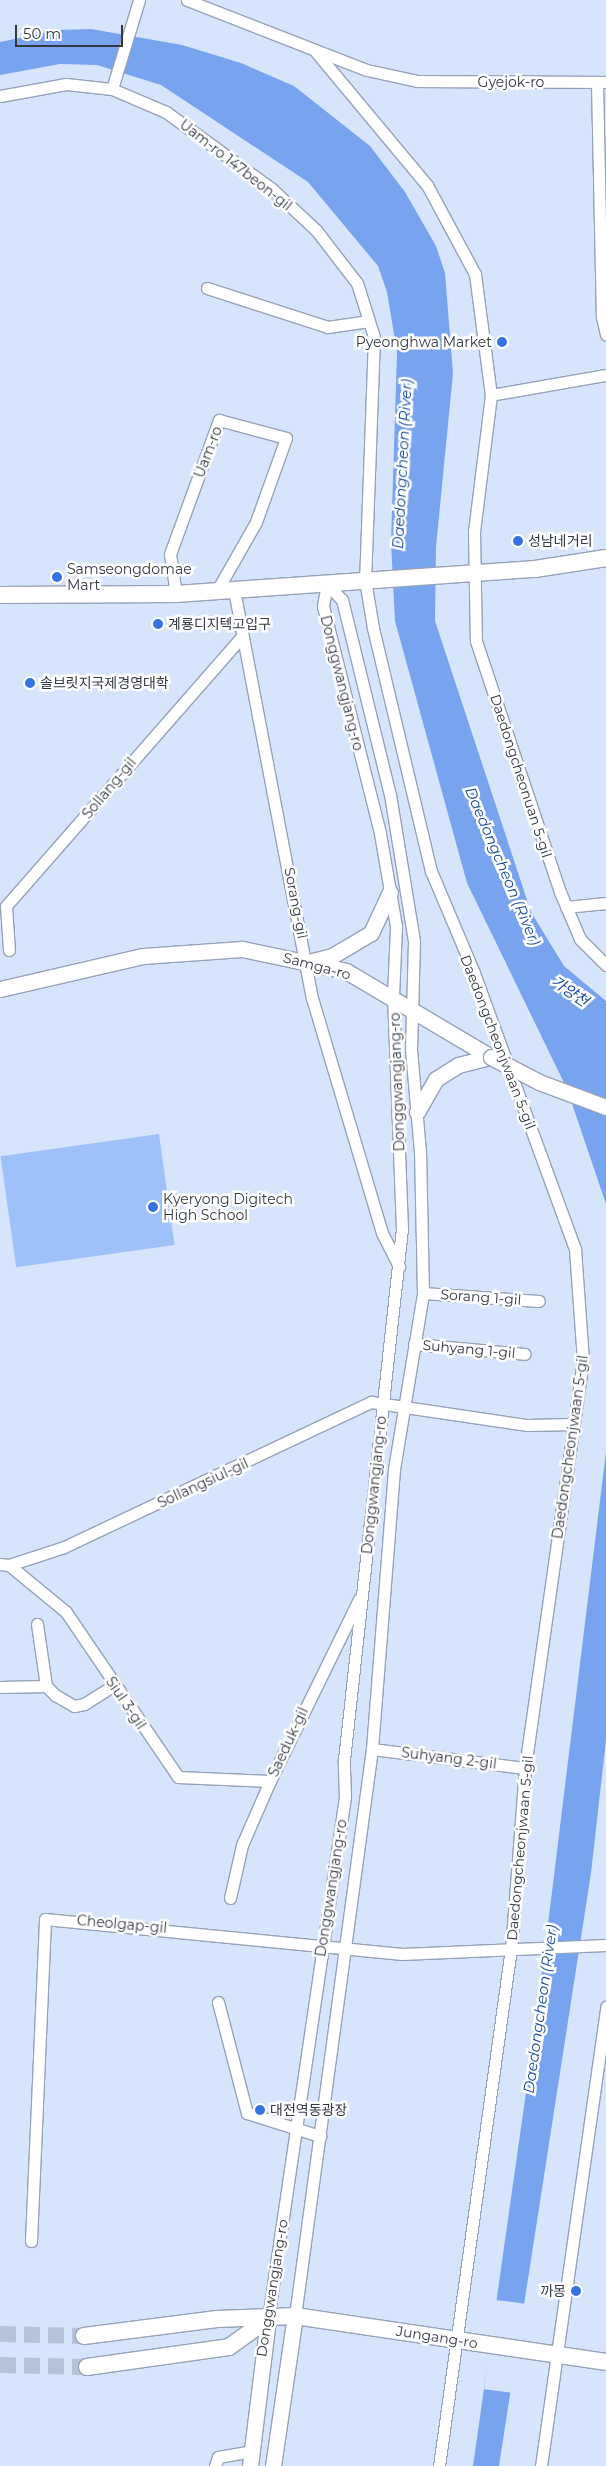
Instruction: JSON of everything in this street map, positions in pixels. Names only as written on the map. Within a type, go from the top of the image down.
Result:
[{"type":"main road","points":[[0,595],[216,592],[472,572],[535,569],[606,558]]},
{"type":"main road","name":"Jungang-ro","points":[[84,2336],[218,2319],[268,2319],[295,2316],[459,2342],[556,2353],[606,2362]]},
{"type":"main road","name":"Jungang-ro","points":[[87,2367],[229,2347],[268,2319]]},
{"type":"street","points":[[112,89],[139,0]]},
{"type":"street","name":"Gyejok-ro","points":[[187,0],[316,52],[417,81],[602,82]]},
{"type":"street","name":"Daedongcheonuan 5-gil","points":[[316,52],[427,184],[475,274],[491,394],[477,489],[472,572],[476,641],[566,907],[580,939],[606,965]]},
{"type":"street","points":[[602,82],[604,317],[606,335]]},
{"type":"street","name":"Uam-ro 147beon-gil","points":[[0,96],[66,84],[112,89],[166,112],[272,189],[316,230],[357,283],[369,321],[375,391],[366,580]]},
{"type":"street","points":[[206,288],[328,327],[369,321]]},
{"type":"street","points":[[491,394],[606,375]]},
{"type":"street","name":"Uam-ro","points":[[176,594],[170,554],[219,420],[286,438],[256,522],[216,592]]},
{"type":"street","name":"Daedongcheonjwaan 5-gil","points":[[366,580],[372,628],[431,871],[474,973],[575,1249],[584,1348],[526,1768],[516,1948],[459,2342],[439,2466]]},
{"type":"street","name":"Donggwangjang-ro","points":[[250,2459],[268,2319],[298,2132],[322,1946],[345,1797],[344,1760],[402,1229],[393,996],[396,926],[390,892],[323,606],[326,584]]},
{"type":"street","name":"Donggwangjang-ro","points":[[273,2466],[372,1749],[394,1468],[423,1293],[417,1112],[411,1007],[414,941],[390,795],[342,600],[326,584]]},
{"type":"street","name":"Sorang-gil","points":[[234,590],[241,638],[308,962],[312,998],[382,1233],[399,1267]]},
{"type":"street","name":"Sollang-gil","points":[[9,950],[6,906],[241,638]]},
{"type":"street","points":[[308,962],[332,956],[370,933],[390,892]]},
{"type":"street","points":[[566,907],[606,903]]},
{"type":"street","name":"Samga-ro","points":[[0,989],[143,956],[242,949],[346,971],[393,996],[491,1057],[538,1082],[606,1107]]},
{"type":"street","points":[[417,1112],[436,1079],[458,1065],[491,1057]]},
{"type":"street","name":"Sorang 1-gil","points":[[423,1293],[540,1301]]},
{"type":"street","name":"Suhyang 1-gil","points":[[414,1344],[525,1354]]},
{"type":"street","name":"Sollangsiul-gil","points":[[4,1564],[64,1547],[371,1402],[528,1425],[574,1424]]},
{"type":"street","name":"Siul 3-gil","points":[[4,1564],[66,1612],[178,1777],[270,1781]]},
{"type":"street","name":"Saeduk-gil","points":[[230,1898],[242,1845],[270,1781],[362,1593]]},
{"type":"street","points":[[37,1624],[46,1686]]},
{"type":"street","points":[[0,1686],[46,1686],[74,1706],[114,1685]]},
{"type":"street","name":"Suhyang 2-gil","points":[[372,1749],[526,1768]]},
{"type":"street","name":"Cheolgap-gil","points":[[31,2241],[45,1919],[402,1954],[606,1945]]},
{"type":"street","points":[[218,2002],[247,2113],[298,2132],[320,2136]]},
{"type":"street","points":[[541,2466],[606,2007]]},
{"type":"street","points":[[215,2466],[218,2457],[250,2459]]},
{"type":"shaded area","points":[[159,1134],[175,1245],[16,1267],[1,1156]]},
{"type":"water","points":[[91,29],[182,45],[241,63],[294,86],[370,146],[405,192],[436,246],[445,273],[453,373],[436,547],[435,621],[531,912],[564,966],[606,1001],[606,1204],[567,1089],[467,883],[395,621],[391,542],[397,352],[387,292],[378,266],[308,182],[161,85],[97,65],[60,64],[0,75],[0,42],[57,30]]},
{"type":"water","name":"Daedongcheon (River)","points":[[606,1452],[606,1740],[591,1873],[499,2466],[473,2466],[536,2022]]},
{"type":"pier","points":[[495,2300],[529,2304],[518,2393],[484,2389]]},
{"type":"tunnel","points":[[0,2334],[84,2336]]},
{"type":"tunnel","points":[[0,2365],[87,2367]]},
{"type":"place","name":"Pyeonghwa Market","points":[[502,342]]},
{"type":"place","name":"성남네거리","points":[[518,541]]},
{"type":"place","name":"Samseongdomae Mart","points":[[57,577]]},
{"type":"place","name":"계룡디지텍고입구","points":[[158,624]]},
{"type":"place","name":"솔브릿지국제경영대학","points":[[30,683]]},
{"type":"place","name":"Kyeryong Digitech High School","points":[[153,1207]]},
{"type":"place","name":"대전역동광장","points":[[260,2110]]},
{"type":"place","name":"까몽","points":[[576,2291]]},
{"type":"water label","name":"가양천","points":[[570,991]]}]
